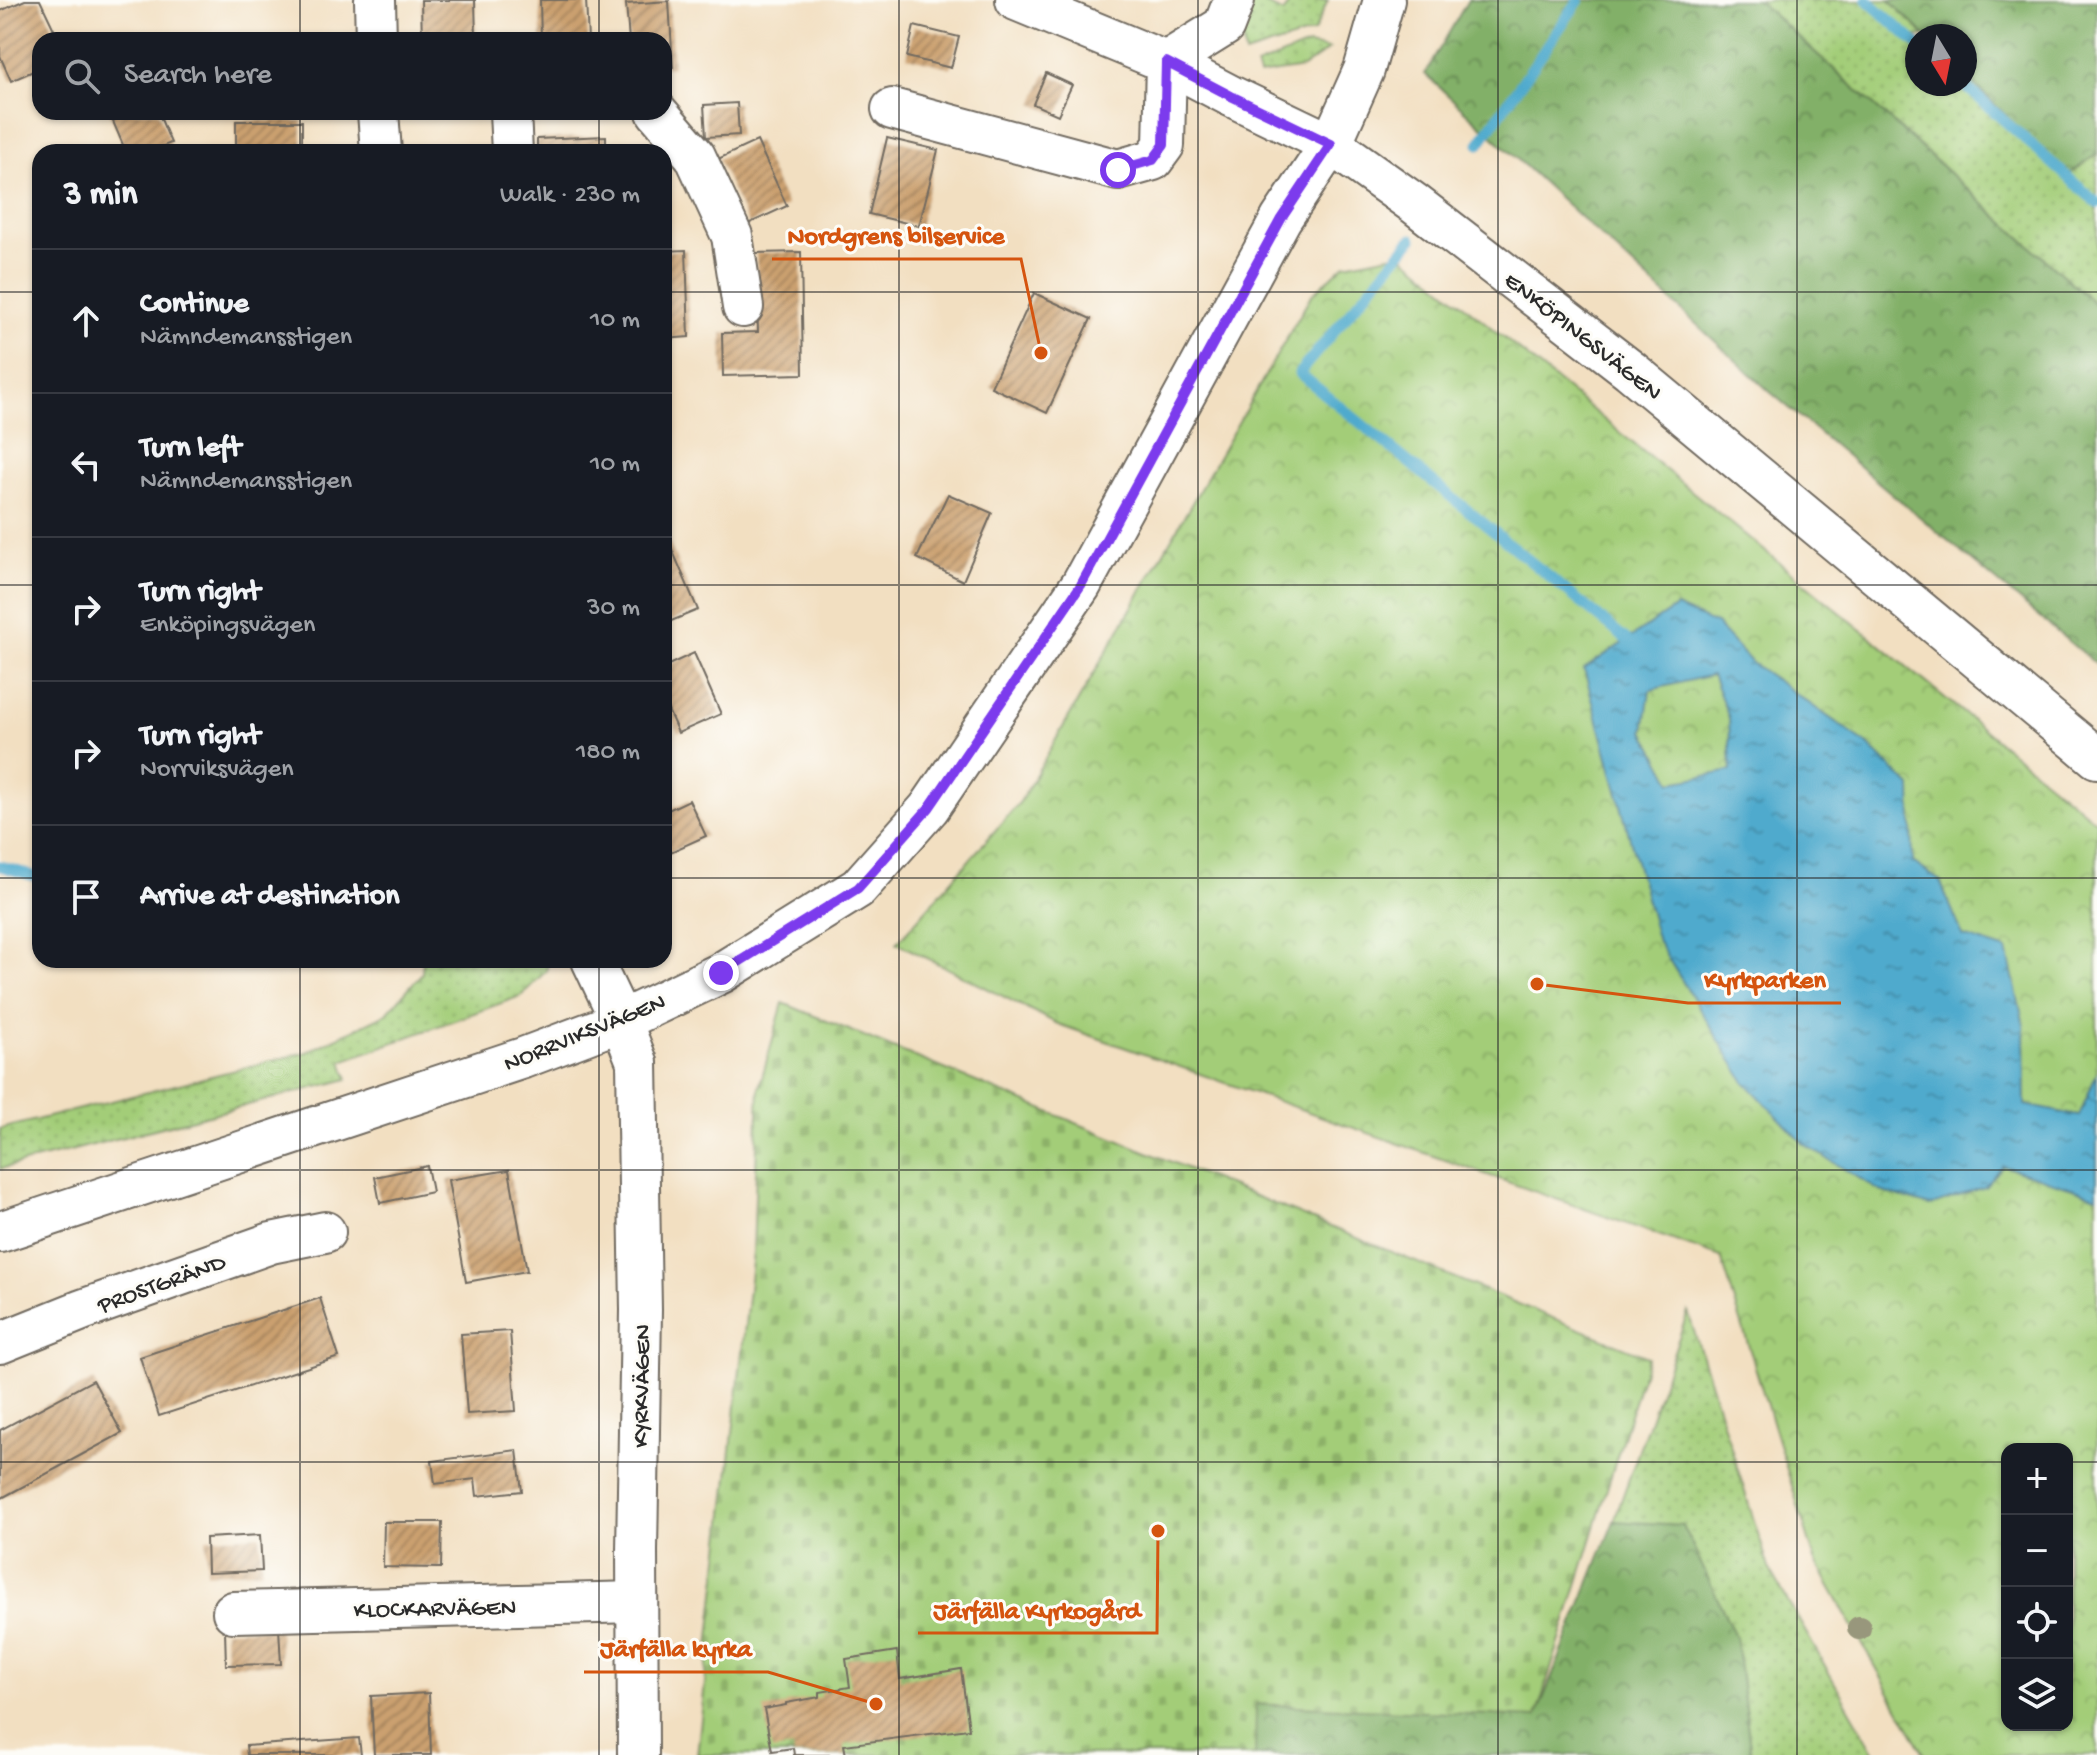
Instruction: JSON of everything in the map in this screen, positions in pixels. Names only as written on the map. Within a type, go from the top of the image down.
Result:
[{"type":"street","points":[[375,0],[376,32]]},
{"type":"street","name":"ENKÖPINGSVÄGEN","points":[[1016,0],[1166,62],[1331,144],[1415,204],[1630,370],[2097,758]]},
{"type":"street","points":[[892,109],[1118,170],[1153,160],[1164,145],[1166,62],[1224,26],[1234,0]]},
{"type":"street","name":"NORRVIKSVÄGEN","points":[[0,1232],[523,1058],[621,1021],[721,973],[858,888],[929,808],[1081,585],[1281,219],[1331,144],[1364,70],[1384,0]]},
{"type":"street","points":[[379,120],[380,144]]},
{"type":"street","points":[[510,120],[512,144]]},
{"type":"street","points":[[664,120],[695,156],[732,236],[743,307]]},
{"type":"street","name":"KYRKVÄGEN","points":[[596,968],[637,1062],[641,1310],[638,1755]]},
{"type":"street","name":"PROSTGRÄND","points":[[0,1343],[82,1310],[271,1243],[325,1232]]},
{"type":"street","name":"KLOCKARVÄGEN","points":[[233,1612],[637,1602]]},
{"type":"green space","points":[[1255,0],[1284,13],[1290,0],[1328,0],[1314,32],[1245,54],[1240,23]]},
{"type":"green space","points":[[1468,0],[1757,0],[2097,306],[2097,665],[1769,391],[1425,74]]},
{"type":"green space","points":[[1757,0],[1889,0],[1914,24],[1905,24],[1905,96],[1977,96],[1977,87],[2067,176],[2097,154],[2097,306]]},
{"type":"green space","points":[[1889,0],[2097,0],[2097,154],[2067,176],[1977,87],[1977,24],[1914,24]]},
{"type":"green space","points":[[1308,45],[1329,49],[1303,68],[1259,75],[1256,66]]},
{"type":"green space","points":[[1400,253],[2097,822],[2097,1755],[1925,1755],[1815,1560],[1721,1257],[1058,1024],[897,943],[1020,802],[1311,296],[1345,264]]},
{"type":"green space","points":[[422,968],[547,968],[521,996],[342,1061],[348,1079],[0,1169],[0,1129],[307,1052],[386,1014],[422,973]]},
{"type":"green space","points":[[783,1003],[1648,1357],[1536,1717],[1256,1704],[1255,1755],[697,1755],[753,1253],[759,1088]]},
{"type":"green space","points":[[1688,1312],[1769,1568],[1876,1755],[1751,1755],[1736,1638],[1614,1521]]},
{"type":"green space","points":[[1614,1521],[1683,1525],[1736,1638],[1751,1755],[1046,1755],[1255,1704],[1536,1717]]},
{"type":"water","points":[[1676,607],[1716,624],[1752,663],[1868,745],[1911,787],[1913,862],[1940,881],[1963,936],[2007,950],[2024,1025],[2025,1105],[2079,1116],[2097,1073],[2097,1196],[2003,1166],[1985,1187],[1930,1206],[1880,1191],[1804,1144],[1745,1082],[1658,942],[1584,669]],"holes":[[[1712,675],[1729,718],[1731,771],[1672,782],[1644,731],[1650,690]]]},
{"type":"building","points":[[25,0],[40,0],[55,32],[32,32],[32,72],[11,81],[0,56],[0,11]]},
{"type":"building","points":[[421,0],[475,0],[476,32],[422,32]]},
{"type":"building","points":[[540,0],[586,0],[588,32],[541,32]]},
{"type":"building","points":[[669,1],[671,32],[628,32],[626,4]]},
{"type":"building","points":[[914,26],[959,37],[951,68],[907,57]]},
{"type":"building","points":[[1046,73],[1072,85],[1058,115],[1033,104]]},
{"type":"building","points":[[737,103],[739,135],[706,137],[704,105]]},
{"type":"building","points":[[112,120],[161,120],[171,143],[169,144],[123,144]]},
{"type":"building","points":[[236,121],[302,121],[302,144],[236,144]]},
{"type":"building","points":[[606,136],[606,144],[537,144],[537,139]]},
{"type":"building","points":[[887,138],[938,150],[919,226],[869,214]]},
{"type":"building","points":[[757,141],[787,206],[748,224],[718,159]]},
{"type":"building","points":[[686,250],[689,337],[672,338],[672,251]]},
{"type":"building","points":[[801,252],[803,374],[723,376],[722,333],[758,332],[756,253]]},
{"type":"building","points":[[1034,293],[1091,319],[1047,413],[991,387]]},
{"type":"building","points":[[948,494],[992,513],[963,581],[917,558]]},
{"type":"building","points":[[672,549],[698,610],[672,621]]},
{"type":"building","points":[[694,653],[721,714],[678,733],[672,719],[672,663]]},
{"type":"building","points":[[689,800],[706,836],[672,851],[672,808]]},
{"type":"building","points":[[427,1166],[432,1192],[380,1203],[375,1177]]},
{"type":"building","points":[[509,1170],[527,1271],[466,1282],[448,1180]]},
{"type":"building","points":[[320,1298],[339,1357],[159,1416],[140,1357]]},
{"type":"building","points":[[510,1331],[516,1411],[467,1414],[461,1334]]},
{"type":"building","points":[[93,1380],[122,1433],[0,1499],[0,1430]]},
{"type":"building","points":[[517,1450],[522,1491],[477,1496],[475,1479],[435,1484],[432,1461]]},
{"type":"building","points":[[384,1522],[442,1522],[441,1568],[383,1567]]},
{"type":"building","points":[[260,1535],[262,1571],[207,1573],[206,1538]]},
{"type":"building","points":[[279,1628],[281,1664],[226,1665],[225,1630]]},
{"type":"building","points":[[897,1651],[900,1679],[961,1669],[969,1729],[844,1745],[846,1755],[794,1755],[793,1748],[772,1751],[764,1709],[820,1697],[820,1692],[850,1687],[846,1659]]},
{"type":"building","points":[[429,1693],[431,1755],[374,1755],[371,1696]]},
{"type":"building","points":[[359,1738],[361,1755],[247,1755],[246,1746]]},
{"type":"waterway","points":[[1479,144],[1579,0]]},
{"type":"waterway","points":[[1867,0],[1905,33]]},
{"type":"waterway","points":[[1977,96],[2097,203]]},
{"type":"waterway","points":[[1412,239],[1299,373],[1627,640]]},
{"type":"waterway","points":[[0,866],[32,876]]},
{"type":"place","name":"Nordgrens bilservice","points":[[1041,353]]},
{"type":"place","name":"Kyrkparken","points":[[1537,984]]},
{"type":"place","name":"Järfälla Kyrkogård","points":[[1158,1531]]},
{"type":"place","name":"Järfälla kyrka","points":[[876,1704]]},
{"type":"route","points":[[721,973],[858,888],[929,808],[1081,585],[1281,219],[1331,144],[1166,62],[1164,145],[1153,160],[1118,170]]}]
